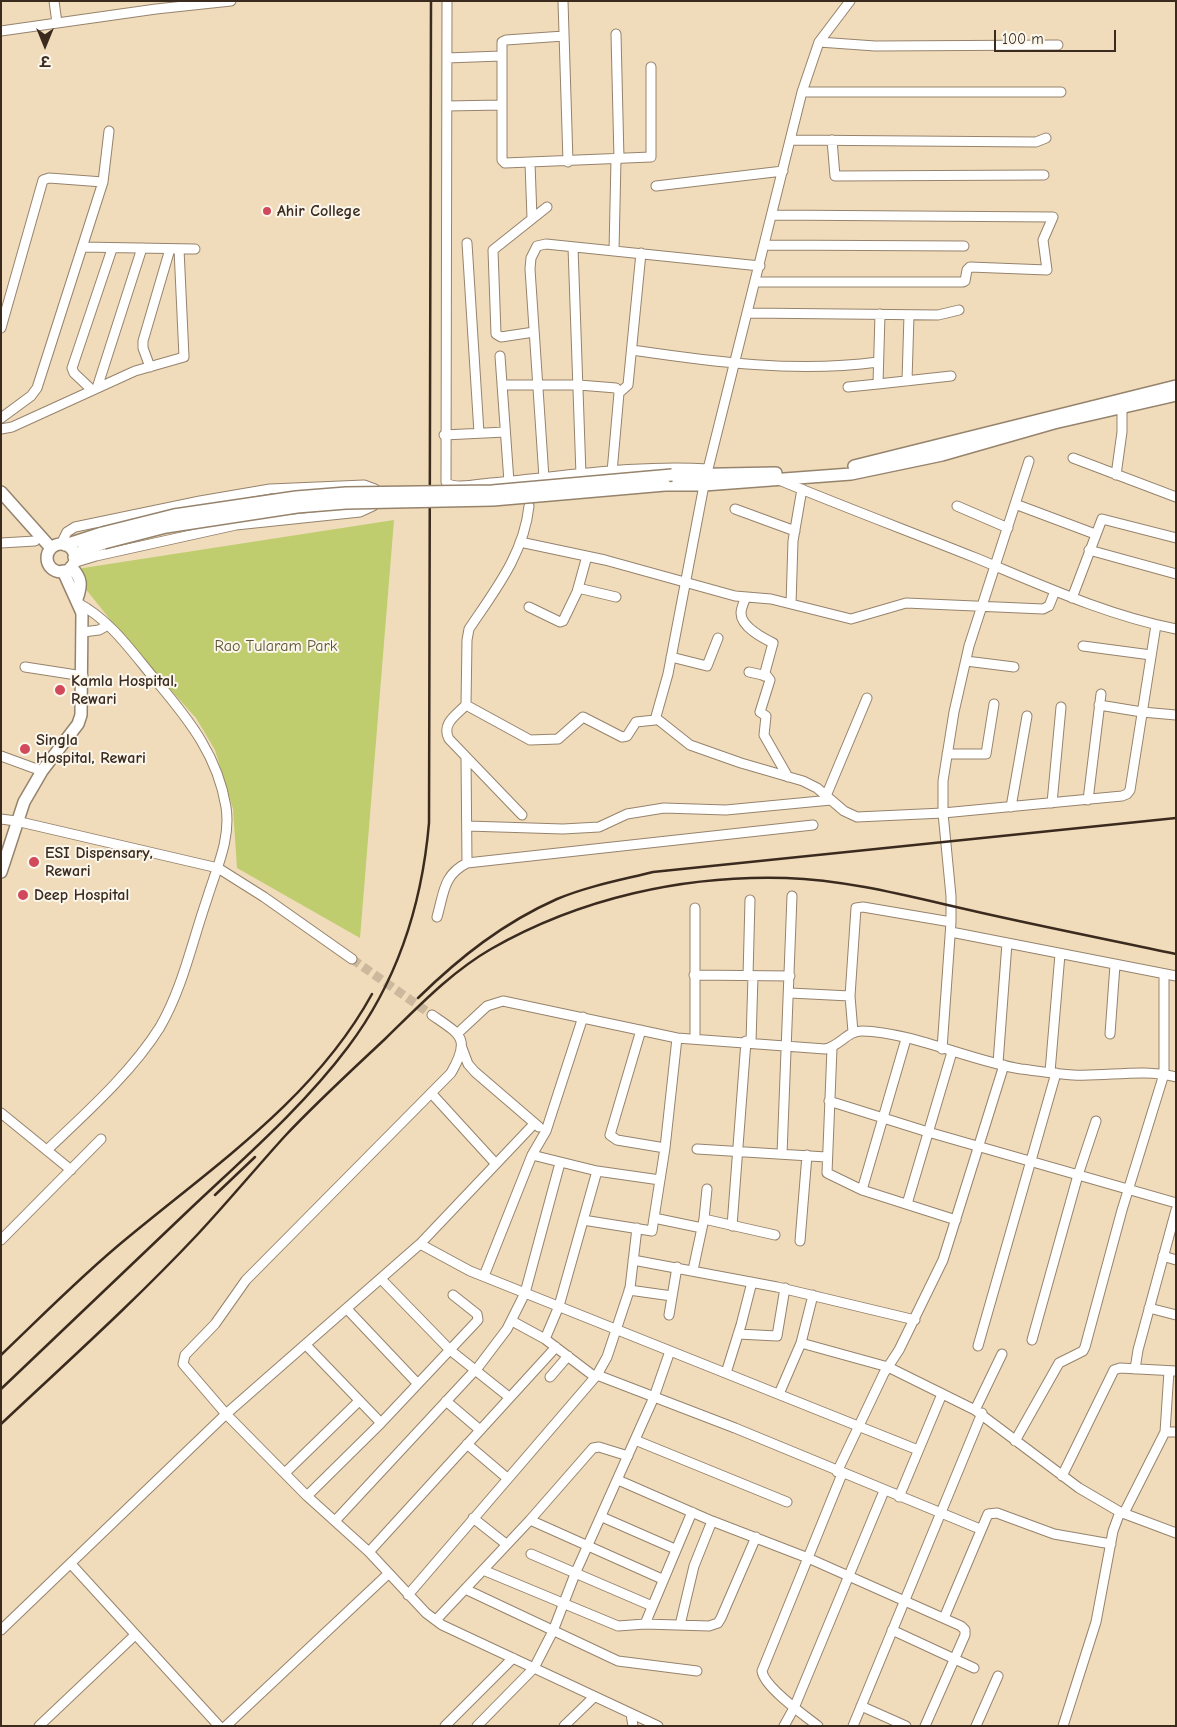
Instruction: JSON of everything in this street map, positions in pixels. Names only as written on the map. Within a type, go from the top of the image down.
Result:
[{"type":"main road","points":[[103,538],[82,551],[70,564],[51,568],[47,561],[56,548],[103,538],[174,515],[296,497],[346,493],[492,491],[706,476],[820,471],[853,466],[1176,386]]},
{"type":"main road","points":[[706,476],[780,480],[860,472],[942,455],[1054,423],[1176,395]]},
{"type":"main road","points":[[1,492],[56,548]]},
{"type":"main road","points":[[1,504],[35,541],[56,548],[71,550],[70,564],[80,578],[81,587],[78,601],[83,632],[81,714],[78,724],[42,772],[24,802],[16,821],[1,872]]},
{"type":"street","points":[[54,1],[57,23]]},
{"type":"street","points":[[1,31],[156,5],[232,1]]},
{"type":"street","points":[[447,1],[444,435],[447,484],[509,482],[612,472],[688,468],[706,476]]},
{"type":"street","points":[[563,1],[568,162]]},
{"type":"street","points":[[466,705],[530,740],[558,739],[583,717],[624,737],[636,722],[653,721],[656,718],[671,657],[706,476],[802,92],[820,42],[850,1]]},
{"type":"street","points":[[614,251],[618,159],[616,34]]},
{"type":"street","points":[[564,36],[506,40],[502,42],[501,105],[503,162],[508,164],[649,158],[652,156],[651,67]]},
{"type":"street","points":[[820,42],[875,46],[1058,45]]},
{"type":"street","points":[[447,58],[501,56]]},
{"type":"street","points":[[802,92],[1061,92]]},
{"type":"street","points":[[447,106],[501,105]]},
{"type":"street","points":[[1,418],[35,391],[103,182],[109,131]]},
{"type":"street","points":[[790,140],[1036,142],[1046,138]]},
{"type":"street","points":[[832,140],[835,176],[1044,175]]},
{"type":"street","points":[[530,163],[532,218]]},
{"type":"street","points":[[656,186],[783,171]]},
{"type":"street","points":[[1,328],[43,180],[49,178],[103,182]]},
{"type":"street","points":[[534,332],[501,337],[496,334],[492,254],[495,246],[547,206]]},
{"type":"street","points":[[756,282],[963,282],[966,281],[966,270],[970,267],[1047,270],[1044,240],[1053,217],[772,215]]},
{"type":"street","points":[[466,243],[479,433]]},
{"type":"street","points":[[544,478],[530,269],[533,251],[537,246],[546,244],[760,266]]},
{"type":"street","points":[[765,245],[964,246]]},
{"type":"street","points":[[82,247],[195,249]]},
{"type":"street","points":[[573,247],[581,475]]},
{"type":"street","points":[[95,389],[142,248]]},
{"type":"street","points":[[95,389],[74,373],[72,365],[112,249]]},
{"type":"street","points":[[1,429],[12,427],[136,371],[184,357],[175,249]]},
{"type":"street","points":[[150,367],[143,348],[144,341],[175,249]]},
{"type":"street","points":[[620,392],[627,389],[628,385],[641,253]]},
{"type":"street","points":[[748,313],[938,315],[959,310]]},
{"type":"street","points":[[878,384],[880,314]]},
{"type":"street","points":[[907,381],[909,314]]},
{"type":"street","points":[[632,350],[735,364],[848,366],[878,362]]},
{"type":"street","points":[[500,356],[509,482]]},
{"type":"street","points":[[848,387],[952,376]]},
{"type":"street","points":[[502,385],[579,385],[616,388],[620,392]]},
{"type":"street","points":[[612,472],[620,392]]},
{"type":"street","points":[[1116,475],[1122,432],[1122,407]]},
{"type":"street","points":[[444,435],[505,432]]},
{"type":"street","points":[[1074,458],[1176,497]]},
{"type":"street","points":[[942,1049],[952,922],[943,814],[943,781],[966,661],[1029,461]]},
{"type":"street","points":[[763,473],[1072,598],[1156,625],[1176,629]]},
{"type":"street","points":[[56,548],[68,532],[75,527],[228,495],[270,489],[364,485],[375,489],[377,496],[373,506],[355,513],[236,525],[96,556],[70,564]]},
{"type":"street","points":[[791,604],[795,531],[802,489]]},
{"type":"street","points":[[1015,504],[1095,534]]},
{"type":"street","points":[[522,815],[448,739],[446,730],[447,724],[466,705],[468,633],[514,559],[529,506]]},
{"type":"street","points":[[956,506],[1008,528]]},
{"type":"street","points":[[734,508],[795,531]]},
{"type":"street","points":[[1072,598],[1095,534],[1103,519],[1176,538]]},
{"type":"street","points":[[1,543],[35,541]]},
{"type":"street","points":[[520,542],[587,556],[746,597],[791,604],[851,619],[906,603],[1042,609],[1049,606],[1055,591]]},
{"type":"street","points":[[1089,550],[1176,574]]},
{"type":"street","points":[[529,608],[562,622],[578,588],[587,556]]},
{"type":"street","points":[[578,588],[616,597]]},
{"type":"street","points":[[746,597],[741,614],[743,620],[756,634],[773,643],[764,676]]},
{"type":"street","points":[[47,1150],[99,1099],[160,1026],[187,966],[226,838],[227,809],[221,783],[211,755],[193,725],[108,625],[78,601]]},
{"type":"street","points":[[83,632],[98,630],[108,625]]},
{"type":"street","points":[[656,718],[690,745],[741,764],[803,781],[844,811],[857,817],[943,814],[1088,800],[1127,794],[1156,625]]},
{"type":"street","points":[[671,657],[706,666],[718,638]]},
{"type":"street","points":[[1083,646],[1151,655]]},
{"type":"street","points":[[966,661],[1014,666]]},
{"type":"street","points":[[25,667],[83,676]]},
{"type":"street","points":[[749,672],[769,678],[770,682],[760,710],[766,716],[764,735],[788,777]]},
{"type":"street","points":[[1088,800],[1100,694]]},
{"type":"street","points":[[828,798],[867,698]]},
{"type":"street","points":[[947,754],[986,754],[994,704]]},
{"type":"street","points":[[1099,705],[1176,715]]},
{"type":"street","points":[[1052,803],[1061,707]]},
{"type":"street","points":[[1011,807],[1027,716]]},
{"type":"street","points":[[1,756],[42,772]]},
{"type":"street","points":[[466,757],[467,863]]},
{"type":"street","points":[[467,826],[562,829],[599,827],[627,814],[664,808],[726,810],[828,798]]},
{"type":"street","points":[[1,819],[218,868],[352,960]]},
{"type":"street","points":[[437,917],[449,876],[455,869],[467,863],[813,825]]},
{"type":"street","points":[[782,1154],[790,993],[792,896]]},
{"type":"street","points":[[732,1226],[749,1042],[750,900]]},
{"type":"street","points":[[852,1032],[850,996],[856,908],[863,907],[952,922]]},
{"type":"street","points":[[695,908],[695,1038]]},
{"type":"street","points":[[951,932],[1176,976]]},
{"type":"street","points":[[818,1726],[794,1708],[765,1679],[762,1671],[859,1426],[888,1367],[915,1320],[944,1260],[980,1147],[1001,1064],[1007,943]]},
{"type":"street","points":[[978,1346],[1053,1073],[1060,954]]},
{"type":"street","points":[[1110,1034],[1116,965]]},
{"type":"street","points":[[694,975],[790,976]]},
{"type":"street","points":[[1014,1441],[1059,1363],[1083,1352],[1128,1189],[1164,1074],[1164,975]]},
{"type":"street","points":[[790,993],[850,996]]},
{"type":"street","points":[[458,1033],[487,1006],[497,1001],[521,1003],[677,1038],[832,1048],[852,1032],[867,1031],[906,1039],[1001,1064],[1053,1073],[1074,1075],[1164,1074],[1176,1077]]},
{"type":"street","points":[[432,1015],[458,1033],[468,1064],[474,1072],[533,1125],[546,1131]]},
{"type":"street","points":[[484,1276],[532,1155],[546,1131],[583,1017]]},
{"type":"street","points":[[641,1030],[610,1135],[617,1140],[665,1148]]},
{"type":"street","points":[[583,1220],[652,1230],[665,1148],[677,1038]]},
{"type":"street","points":[[862,1190],[906,1039]]},
{"type":"street","points":[[462,1048],[451,1072],[432,1094],[246,1280],[215,1324],[184,1355],[185,1368],[226,1414],[286,1472],[307,1496],[369,1552],[426,1614],[513,1658],[658,1726]]},
{"type":"street","points":[[832,1048],[826,1157],[827,1173],[862,1190],[956,1220]]},
{"type":"street","points":[[907,1204],[952,1052]]},
{"type":"street","points":[[432,1094],[496,1164]]},
{"type":"street","points":[[829,1101],[883,1119],[1176,1203]]},
{"type":"street","points":[[1,1113],[71,1170]]},
{"type":"street","points":[[1032,1340],[1078,1175],[1096,1121]]},
{"type":"street","points":[[1,1630],[226,1414],[420,1244],[533,1125]]},
{"type":"street","points":[[1,1240],[101,1140]]},
{"type":"street","points":[[697,1149],[826,1157]]},
{"type":"street","points":[[532,1155],[597,1171],[660,1180]]},
{"type":"street","points":[[800,1241],[807,1155]]},
{"type":"street","points":[[335,1521],[474,1370],[512,1321],[525,1293],[560,1163]]},
{"type":"street","points":[[545,1339],[559,1306],[597,1171]]},
{"type":"street","points":[[694,1270],[708,1189]]},
{"type":"street","points":[[1135,1369],[1149,1308],[1176,1210]]},
{"type":"street","points":[[654,1218],[732,1226],[775,1235]]},
{"type":"street","points":[[408,1595],[596,1376],[617,1329],[629,1290],[637,1228]]},
{"type":"street","points":[[420,1244],[484,1276],[525,1293],[918,1450]]},
{"type":"street","points":[[1163,1256],[1176,1260]]},
{"type":"street","points":[[633,1260],[785,1288],[915,1320]]},
{"type":"street","points":[[669,1315],[677,1267]]},
{"type":"street","points":[[381,1279],[450,1350],[509,1397]]},
{"type":"street","points":[[726,1373],[752,1282]]},
{"type":"street","points":[[738,1334],[777,1336],[785,1288]]},
{"type":"street","points":[[629,1290],[672,1296]]},
{"type":"street","points":[[307,1496],[381,1423],[450,1350],[478,1316],[453,1295]]},
{"type":"street","points":[[778,1394],[801,1343],[813,1295]]},
{"type":"street","points":[[1149,1308],[1176,1315]]},
{"type":"street","points":[[348,1309],[418,1384]]},
{"type":"street","points":[[512,1321],[545,1339],[596,1376],[654,1397],[980,1529]]},
{"type":"street","points":[[801,1343],[888,1367],[978,1412],[1062,1476],[1122,1513],[1176,1533]]},
{"type":"street","points":[[306,1345],[381,1423]]},
{"type":"street","points":[[369,1552],[556,1347]]},
{"type":"street","points":[[477,1726],[534,1668],[553,1631],[575,1574],[654,1397],[670,1351]]},
{"type":"street","points":[[853,1726],[1002,1354]]},
{"type":"street","points":[[550,1378],[568,1356]]},
{"type":"street","points":[[1062,1476],[1114,1370],[1120,1368],[1172,1371],[1165,1432],[1122,1513],[1111,1544],[1096,1622],[1063,1726]]},
{"type":"street","points":[[899,1497],[942,1394]]},
{"type":"street","points":[[286,1472],[359,1401]]},
{"type":"street","points":[[446,1401],[480,1430]]},
{"type":"street","points":[[1165,1432],[1176,1432]]},
{"type":"street","points":[[635,1440],[787,1502]]},
{"type":"street","points":[[467,1444],[507,1478]]},
{"type":"street","points":[[436,1620],[530,1520],[593,1448],[599,1447],[628,1456]]},
{"type":"street","points":[[618,1480],[712,1521],[808,1558],[961,1626],[965,1630],[925,1726]]},
{"type":"street","points":[[784,1726],[794,1708],[884,1491]]},
{"type":"street","points":[[645,1624],[662,1579],[692,1512]]},
{"type":"street","points":[[944,1618],[980,1529],[991,1512],[1054,1534],[1111,1544]]},
{"type":"street","points":[[602,1517],[676,1549]]},
{"type":"street","points":[[473,1518],[506,1544]]},
{"type":"street","points":[[530,1520],[662,1579]]},
{"type":"street","points":[[680,1625],[694,1566],[712,1521]]},
{"type":"street","points":[[483,1570],[618,1626],[645,1624],[709,1626],[718,1623],[756,1537]]},
{"type":"street","points":[[531,1554],[652,1606]]},
{"type":"street","points":[[71,1564],[219,1726]]},
{"type":"street","points":[[226,1726],[388,1574]]},
{"type":"street","points":[[465,1589],[618,1661],[697,1671]]},
{"type":"street","points":[[892,1630],[974,1668]]},
{"type":"street","points":[[39,1726],[135,1635]]},
{"type":"street","points":[[445,1726],[513,1658]]},
{"type":"street","points":[[976,1726],[998,1676]]},
{"type":"street","points":[[564,1726],[594,1697]]},
{"type":"street","points":[[861,1706],[906,1726]]},
{"type":"street","points":[[631,1714],[633,1726]]},
{"type":"green space","name":"Rao Tularam Park","points":[[394,520],[360,938],[237,868],[233,809],[215,750],[196,718],[133,648],[72,572],[83,568]]},
{"type":"tunnel","points":[[352,959],[432,1015]]},
{"type":"railway","points":[[1,1389],[272,1131],[331,1069],[365,1022],[380,996],[393,969],[413,912],[426,853],[429,823],[431,1]]},
{"type":"railway","points":[[418,998],[483,942],[537,908],[581,890],[653,872],[1176,818]]},
{"type":"railway","points":[[1,1424],[150,1284],[208,1223],[297,1123],[435,991],[476,958],[525,931],[560,916],[597,903],[671,886],[748,878],[810,879],[858,886],[1176,954]]},
{"type":"railway","points":[[1,1355],[94,1267],[261,1128],[293,1098],[322,1066],[349,1031],[372,994]]},
{"type":"railway","points":[[215,1195],[255,1157]]},
{"type":"place","name":"Ahir College","points":[[267,211]]},
{"type":"place","name":"Kamla Hospital, Rewari","points":[[60,690]]},
{"type":"place","name":"Singla Hospital, Rewari","points":[[25,749]]},
{"type":"place","name":"ESI Dispensary, Rewari","points":[[34,862]]},
{"type":"place","name":"Deep Hospital","points":[[23,895]]}]
